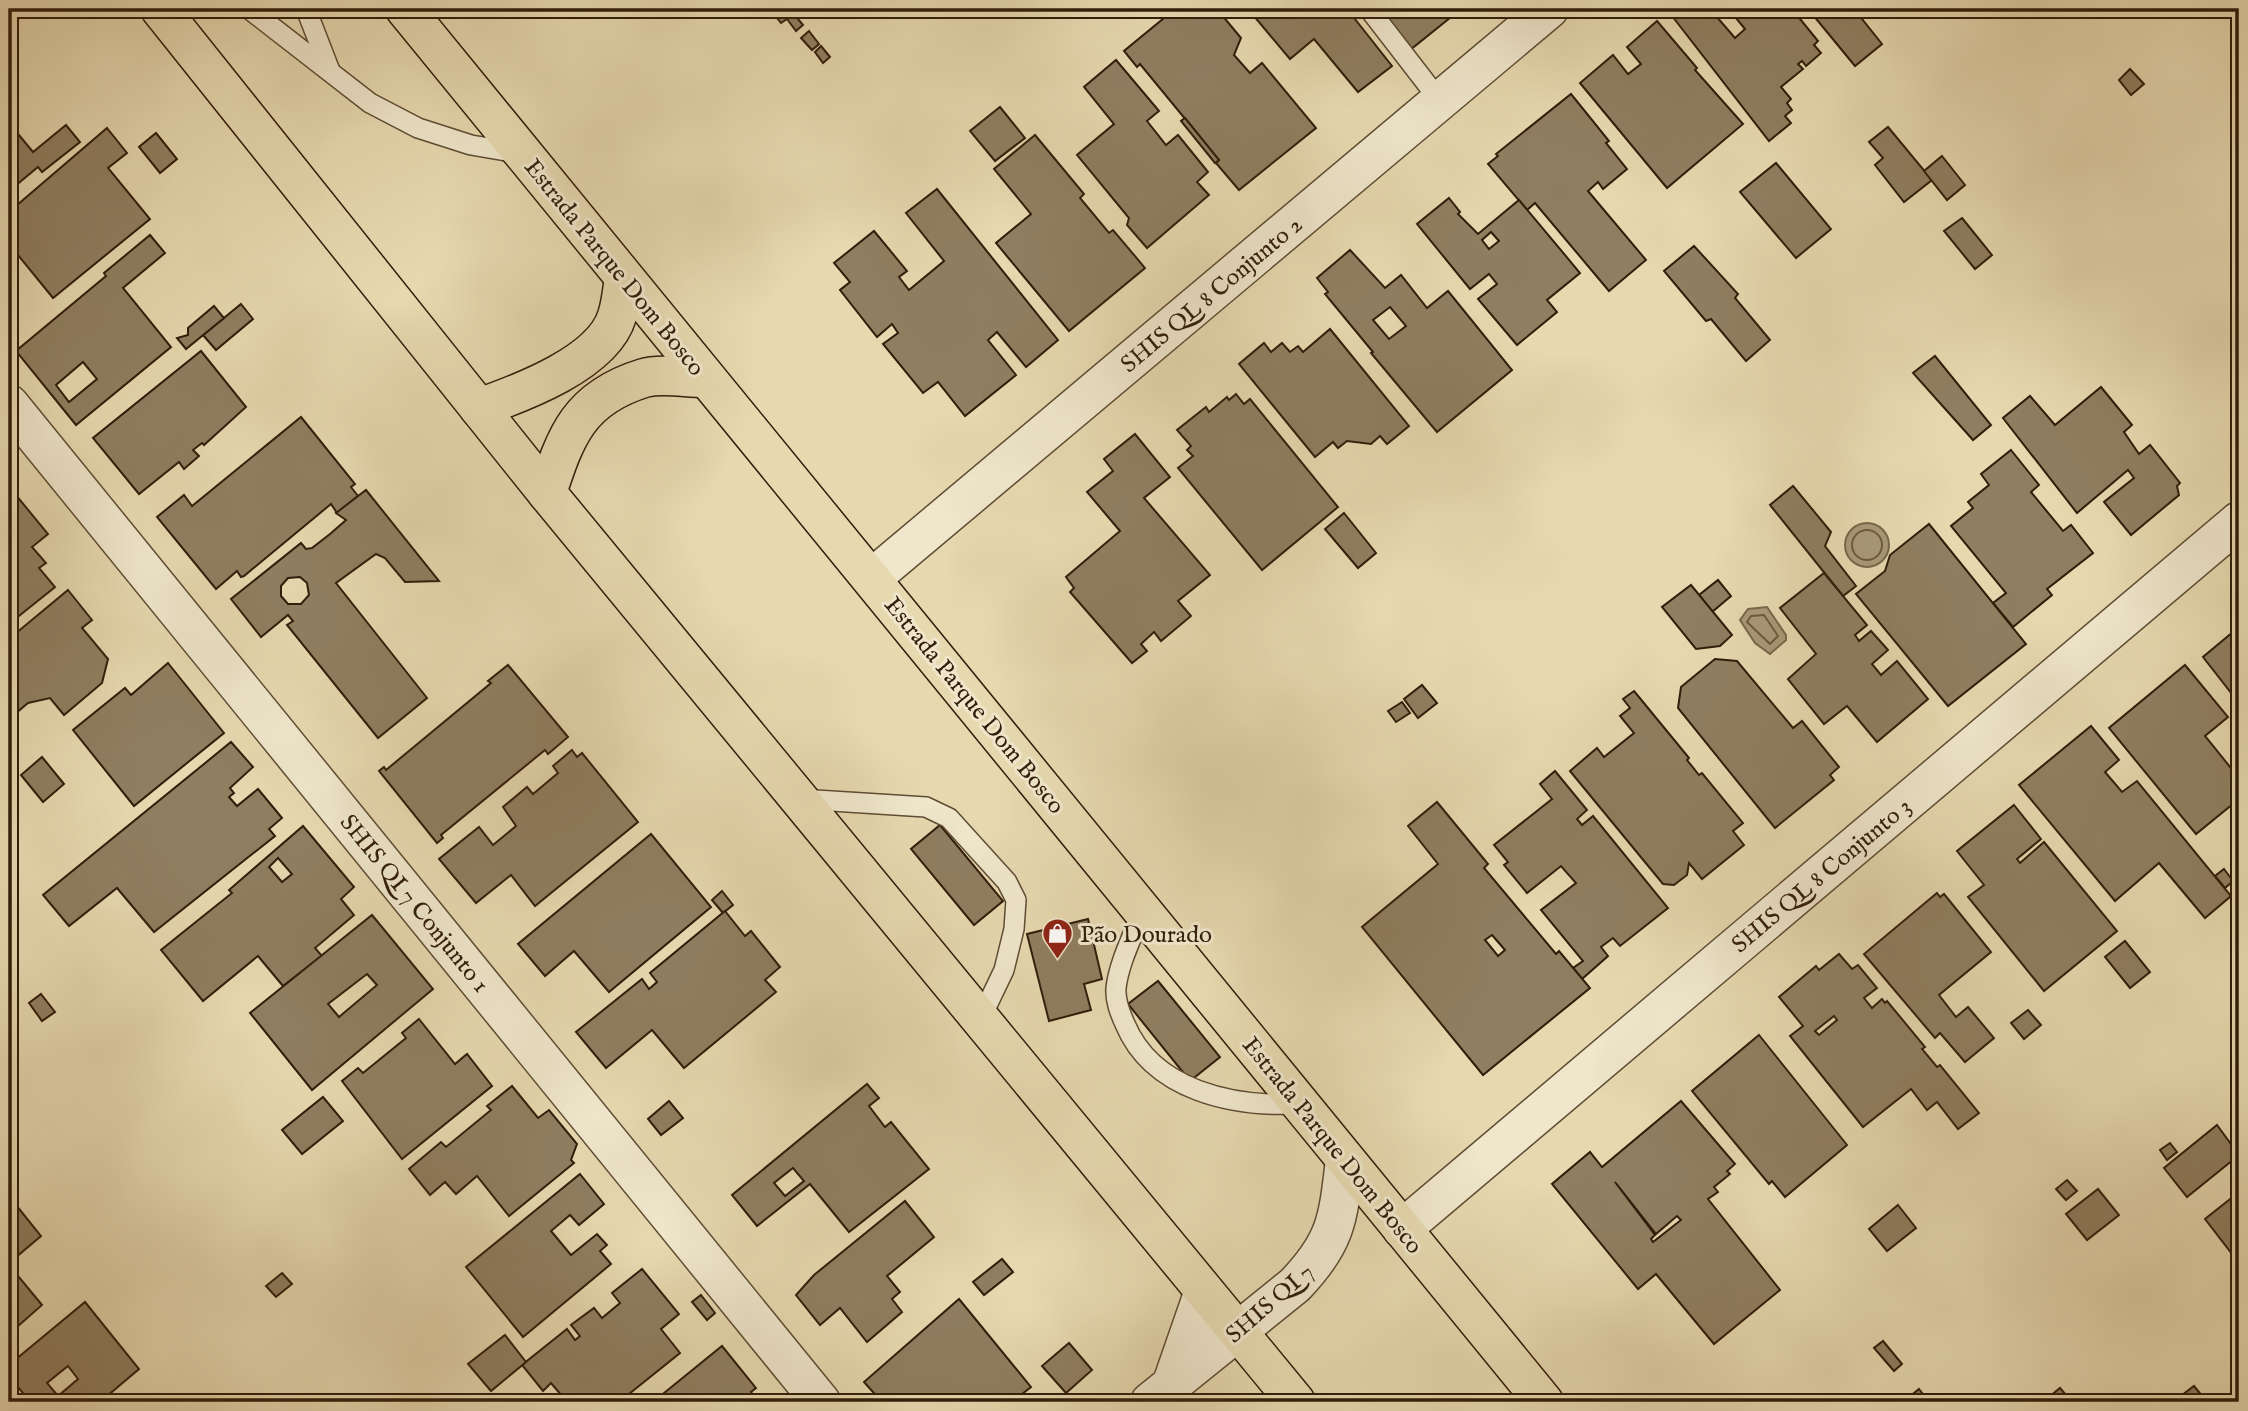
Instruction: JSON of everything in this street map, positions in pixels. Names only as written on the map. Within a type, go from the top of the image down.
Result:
[{"type":"main road","points":[[160,9],[547,493],[1296,1402]]},
{"type":"main road","name":"Estrada Parque Dom Bosco","points":[[405,9],[704,378],[872,578],[1298,1104],[1544,1402]]},
{"type":"main road","points":[[479,408],[530,390],[594,349],[617,319],[624,278]]},
{"type":"main road","points":[[547,493],[573,426],[603,397],[646,378],[704,378]]},
{"type":"street","name":"SHIS QL 8 Conjunto 2","points":[[872,578],[1549,9]]},
{"type":"street","name":"SHIS QI 7 Conjunto 1","points":[[9,404],[821,1402]]},
{"type":"street","name":"SHIS QL 8 Conjunto 3","points":[[1402,1229],[2239,521]]},
{"type":"street","name":"SHIS QI 7","points":[[1161,1394],[1295,1285],[1316,1263],[1332,1238],[1339,1209],[1345,1160]]},
{"type":"street","name":"SHIS QI 7","points":[[1161,1394],[1204,1291]]},
{"type":"lane","points":[[249,9],[370,103],[418,128],[471,145],[524,154]]},
{"type":"lane","points":[[306,9],[331,72]]},
{"type":"lane","points":[[1369,9],[1440,101]]},
{"type":"lane","points":[[799,799],[926,807],[949,818],[984,854],[1016,900],[1014,929],[1004,970],[981,1020]]},
{"type":"lane","points":[[1142,912],[1122,964],[1116,989],[1118,1007],[1132,1040],[1161,1071],[1185,1086],[1258,1106],[1298,1104]]},
{"type":"water","points":[[1867,523],[1882,530],[1889,545],[1882,560],[1867,567],[1852,560],[1845,545],[1852,530]]},
{"type":"water","points":[[1767,607],[1786,635],[1786,640],[1770,654],[1755,643],[1740,620],[1748,609]]},
{"type":"building","points":[[1175,9],[1183,14],[1189,9],[1217,9],[1241,38],[1234,55],[1250,73],[1262,63],[1316,128],[1239,190],[1216,163],[1219,160],[1140,64],[1137,67],[1124,51]]},
{"type":"building","points":[[1248,9],[1347,9],[1392,66],[1358,92],[1314,39],[1290,59]]},
{"type":"building","points":[[1377,9],[1461,9],[1410,50]]},
{"type":"building","points":[[1673,9],[1792,9],[1818,41],[1814,45],[1821,53],[1806,66],[1802,61],[1798,64],[1803,69],[1781,87],[1791,99],[1787,103],[1792,110],[1785,116],[1791,123],[1769,141],[1669,12]],"holes":[[[1716,16],[1736,18],[1745,29],[1735,38]]]},
{"type":"building","points":[[1808,9],[1854,9],[1882,44],[1855,66]]},
{"type":"building","points":[[783,13],[788,18],[793,13],[803,25],[796,31],[787,19],[781,23],[777,18]]},
{"type":"building","points":[[1657,21],[1697,68],[1695,70],[1743,124],[1667,188],[1580,83],[1613,55],[1628,74],[1641,64],[1627,47]]},
{"type":"building","points":[[809,31],[819,44],[812,50],[801,38]]},
{"type":"building","points":[[821,46],[830,57],[823,63],[815,52]]},
{"type":"building","points":[[1116,60],[1159,111],[1147,121],[1166,145],[1178,135],[1208,172],[1197,182],[1209,195],[1147,248],[1127,225],[1129,218],[1077,155],[1114,124],[1084,87]]},
{"type":"building","points":[[2130,69],[2144,84],[2131,95],[2119,80]]},
{"type":"building","points":[[1571,94],[1609,141],[1606,143],[1627,169],[1603,189],[1598,182],[1588,191],[1646,260],[1609,291],[1535,203],[1527,210],[1488,164],[1498,156],[1496,154]]},
{"type":"building","points":[[1000,107],[1025,138],[995,161],[970,131]]},
{"type":"building","points":[[1185,118],[1219,160],[1215,163],[1181,121]]},
{"type":"building","points":[[9,123],[33,152],[66,125],[80,142],[42,172],[38,167],[9,191]]},
{"type":"building","points":[[1888,127],[1932,180],[1904,202],[1875,165],[1883,158],[1869,142]]},
{"type":"building","points":[[107,128],[127,153],[108,168],[150,219],[53,298],[9,244],[9,212]]},
{"type":"building","points":[[156,133],[177,159],[160,173],[139,147]]},
{"type":"building","points":[[1035,135],[1084,194],[1080,198],[1109,233],[1113,230],[1145,268],[1069,331],[996,243],[1031,214],[994,169]]},
{"type":"building","points":[[1942,156],[1965,185],[1947,200],[1924,171]]},
{"type":"building","points":[[1776,163],[1831,229],[1796,258],[1740,192]]},
{"type":"building","points":[[937,189],[1058,340],[1026,367],[997,332],[988,340],[1016,375],[965,416],[938,382],[923,393],[883,344],[898,333],[892,324],[877,337],[840,290],[850,282],[834,263],[874,231],[907,271],[899,277],[909,290],[944,261],[906,213]]},
{"type":"building","points":[[1449,198],[1460,212],[1458,214],[1478,234],[1519,200],[1580,273],[1547,300],[1557,312],[1517,345],[1478,299],[1497,284],[1489,274],[1470,289],[1417,224]],"holes":[[[1491,232],[1499,241],[1489,249],[1482,240]]]},
{"type":"building","points":[[1962,218],[1992,255],[1975,269],[1944,231]]},
{"type":"building","points":[[150,235],[165,253],[123,288],[171,347],[76,425],[16,351],[106,276],[104,273]],"holes":[[[83,362],[97,379],[69,402],[56,385]]]},
{"type":"building","points":[[1694,246],[1738,294],[1735,298],[1770,340],[1746,361],[1711,319],[1706,321],[1664,271]]},
{"type":"building","points":[[1350,250],[1385,288],[1401,275],[1427,308],[1448,291],[1512,370],[1437,432],[1325,294],[1328,292],[1317,278]],"holes":[[[1390,307],[1406,326],[1389,339],[1373,320]]]},
{"type":"building","points":[[241,304],[253,319],[216,350],[203,335]]},
{"type":"building","points":[[214,306],[224,318],[186,349],[177,338],[188,335],[188,328]]},
{"type":"building","points":[[1330,329],[1409,426],[1387,444],[1380,436],[1371,444],[1347,441],[1338,448],[1333,442],[1315,457],[1239,364],[1264,343],[1271,352],[1282,343],[1290,352],[1298,346],[1303,352]]},
{"type":"building","points":[[201,351],[246,407],[204,445],[202,443],[193,450],[199,456],[184,469],[179,462],[139,494],[93,438]]},
{"type":"building","points":[[1935,356],[1991,425],[1973,440],[1913,373]]},
{"type":"building","points":[[2101,387],[2132,425],[2124,432],[2139,454],[2150,445],[2180,483],[2177,486],[2179,495],[2131,535],[2104,502],[2134,478],[2128,470],[2077,513],[2003,418],[2030,396],[2055,425]]},
{"type":"building","points":[[1236,394],[1244,404],[1250,399],[1338,507],[1262,570],[1178,468],[1193,456],[1187,450],[1191,446],[1177,430],[1206,407],[1209,412],[1227,397],[1229,400]]},
{"type":"building","points":[[301,417],[355,484],[351,487],[358,496],[337,513],[331,504],[244,576],[241,577],[237,571],[216,589],[157,517],[184,495],[192,506]]},
{"type":"building","points":[[1135,434],[1170,477],[1144,498],[1210,575],[1178,601],[1191,616],[1161,641],[1154,632],[1141,644],[1147,651],[1132,663],[1070,592],[1074,588],[1066,577],[1120,531],[1087,492],[1113,471],[1104,459]]},
{"type":"building","points":[[2011,450],[2039,485],[2031,492],[2063,531],[2071,525],[2093,553],[2047,589],[2052,595],[2013,627],[1993,603],[2006,593],[1951,526],[1973,508],[1968,502],[1989,485],[1981,474]]},
{"type":"building","points":[[1793,486],[1831,532],[1825,546],[1856,586],[1843,596],[1770,505]]},
{"type":"building","points":[[366,490],[439,581],[405,582],[385,558],[376,554],[336,583],[427,698],[378,738],[287,625],[293,621],[288,615],[261,637],[231,599],[301,543],[306,549],[312,548],[330,534],[346,520],[336,513]],"holes":[[[300,577],[307,583],[309,595],[301,604],[288,604],[281,596],[281,586],[288,578]]]},
{"type":"building","points":[[15,494],[48,534],[32,547],[46,563],[39,568],[55,587],[9,624],[9,499]]},
{"type":"building","points":[[1344,513],[1376,553],[1358,568],[1325,529]]},
{"type":"building","points":[[1929,524],[2026,644],[1948,706],[1856,594],[1885,571],[1890,555]]},
{"type":"building","points":[[1824,573],[1867,625],[1855,635],[1859,641],[1871,631],[1888,650],[1872,664],[1881,675],[1897,661],[1928,699],[1877,742],[1847,706],[1824,724],[1788,679],[1816,654],[1780,608]]},
{"type":"building","points":[[1718,580],[1731,596],[1712,612],[1699,595]]},
{"type":"building","points":[[1691,585],[1732,635],[1720,646],[1696,649],[1662,607]]},
{"type":"building","points":[[68,590],[92,620],[82,628],[108,659],[102,683],[64,715],[50,698],[28,703],[9,719],[9,639]]},
{"type":"building","points":[[2239,627],[2239,703],[2203,657]]},
{"type":"building","points":[[1715,659],[1737,661],[1793,728],[1802,721],[1839,767],[1830,775],[1834,780],[1775,828],[1678,708],[1681,687]]},
{"type":"building","points":[[168,663],[224,733],[134,806],[73,730],[125,688],[131,695]]},
{"type":"building","points":[[508,665],[568,737],[548,754],[545,750],[441,835],[443,838],[437,843],[379,771],[384,767],[386,770],[491,683],[488,681]]},
{"type":"building","points":[[2185,665],[2228,717],[2205,736],[2239,778],[2239,799],[2196,834],[2109,728]]},
{"type":"building","points":[[1422,685],[1437,703],[1418,718],[1404,699]]},
{"type":"building","points":[[1634,691],[1689,758],[1687,760],[1699,775],[1702,773],[1743,823],[1733,831],[1744,845],[1702,879],[1689,863],[1687,875],[1674,885],[1663,884],[1570,771],[1597,748],[1604,757],[1634,733],[1620,716],[1630,708],[1623,699]]},
{"type":"building","points":[[1402,702],[1410,713],[1396,722],[1388,711]]},
{"type":"building","points":[[2091,726],[2119,760],[2105,772],[2122,792],[2137,781],[2231,896],[2205,918],[2159,863],[2115,901],[2019,785]]},
{"type":"building","points":[[231,742],[253,767],[230,788],[234,793],[229,797],[237,806],[258,789],[282,818],[269,829],[275,836],[154,932],[117,888],[69,926],[43,895]]},
{"type":"building","points":[[572,750],[577,757],[582,753],[638,822],[535,906],[511,875],[476,903],[439,859],[479,827],[493,845],[516,826],[503,807],[527,787],[533,794],[558,773],[553,766]]},
{"type":"building","points":[[42,757],[64,784],[43,802],[21,775]]},
{"type":"building","points":[[1555,771],[1587,810],[1577,819],[1582,825],[1593,816],[1668,908],[1620,946],[1613,938],[1601,947],[1608,956],[1582,979],[1573,968],[1583,961],[1541,910],[1576,883],[1561,866],[1527,893],[1504,865],[1508,862],[1494,845],[1552,799],[1540,784]]},
{"type":"building","points":[[1437,802],[1488,864],[1484,868],[1556,954],[1559,951],[1590,988],[1483,1075],[1362,927],[1438,864],[1408,826]],"holes":[[[1492,935],[1505,950],[1498,956],[1485,940]]]},
{"type":"building","points":[[2014,805],[2041,839],[2017,859],[2020,863],[2044,842],[2117,931],[2044,991],[1968,897],[1984,885],[1957,851]]},
{"type":"building","points":[[940,825],[1003,901],[974,925],[911,849]]},
{"type":"building","points":[[303,826],[354,887],[341,899],[354,915],[315,948],[322,956],[283,986],[258,956],[203,1001],[161,950],[232,893],[229,890]],"holes":[[[278,858],[292,874],[282,882],[269,867]]]},
{"type":"building","points":[[651,834],[711,907],[609,992],[574,951],[545,976],[518,944]]},
{"type":"building","points":[[2224,869],[2233,881],[2225,888],[2215,876]]},
{"type":"building","points":[[722,891],[733,905],[723,913],[712,900]]},
{"type":"building","points":[[1937,893],[1940,897],[1944,894],[1991,952],[1939,995],[1956,1017],[1968,1007],[1994,1038],[1965,1062],[1940,1033],[1935,1038],[1864,954]]},
{"type":"building","points":[[725,911],[745,936],[751,931],[780,967],[765,980],[776,992],[684,1068],[652,1030],[606,1068],[576,1032],[642,979],[649,989],[657,982],[650,973]]},
{"type":"building","points":[[372,915],[433,989],[312,1090],[250,1013]],"holes":[[[367,974],[377,985],[339,1017],[328,1004]]]},
{"type":"building","points":[[1088,919],[1102,979],[1084,984],[1091,1010],[1049,1021],[1027,934]]},
{"type":"building","points":[[2125,941],[2150,972],[2130,988],[2105,957]]},
{"type":"building","points":[[1839,954],[1852,969],[1858,965],[1877,988],[1864,998],[1872,1008],[1882,999],[1885,1003],[1887,1001],[1925,1047],[1922,1049],[1937,1067],[1940,1065],[1979,1113],[1958,1129],[1937,1102],[1927,1110],[1911,1089],[1863,1127],[1790,1036],[1803,1026],[1779,997],[1816,966],[1819,970]],"holes":[[[1834,1016],[1837,1020],[1819,1035],[1815,1031]]]},
{"type":"building","points":[[1158,981],[1220,1057],[1190,1081],[1128,1004]]},
{"type":"building","points":[[41,994],[55,1012],[42,1021],[29,1003]]},
{"type":"building","points":[[2028,1010],[2041,1025],[2024,1039],[2011,1023]]},
{"type":"building","points":[[419,1019],[455,1064],[467,1054],[492,1086],[402,1159],[342,1081],[358,1068],[363,1073],[406,1038],[402,1033]]},
{"type":"building","points":[[1759,1035],[1847,1145],[1785,1197],[1772,1181],[1769,1184],[1692,1091]]},
{"type":"building","points":[[867,1084],[879,1098],[869,1106],[885,1127],[891,1122],[929,1169],[849,1232],[810,1184],[757,1226],[732,1195]],"holes":[[[793,1168],[804,1181],[785,1196],[774,1183]]]},
{"type":"building","points":[[512,1086],[538,1118],[549,1110],[577,1144],[571,1160],[574,1163],[509,1216],[477,1176],[456,1194],[445,1182],[430,1195],[409,1169],[441,1142],[446,1147],[491,1110],[487,1106]]},
{"type":"building","points":[[323,1097],[343,1121],[302,1154],[282,1130]]},
{"type":"building","points":[[669,1101],[683,1118],[661,1135],[648,1119]]},
{"type":"building","points":[[1681,1101],[1735,1164],[1727,1171],[1730,1174],[1714,1187],[1718,1192],[1708,1199],[1780,1290],[1714,1344],[1656,1274],[1638,1289],[1552,1184],[1590,1152],[1602,1167]],"holes":[[[1615,1182],[1656,1234],[1677,1216],[1681,1220],[1653,1242],[1651,1239],[1655,1235]]]},
{"type":"building","points":[[2217,1125],[2239,1155],[2187,1197],[2164,1168]]},
{"type":"building","points":[[2170,1143],[2177,1152],[2167,1160],[2160,1150]]},
{"type":"building","points":[[580,1174],[604,1204],[579,1225],[570,1215],[551,1231],[571,1255],[597,1234],[607,1245],[600,1251],[611,1264],[523,1337],[466,1267]]},
{"type":"building","points":[[2067,1180],[2077,1191],[2066,1200],[2056,1189]]},
{"type":"building","points":[[2098,1189],[2119,1215],[2087,1240],[2066,1214]]},
{"type":"building","points":[[2239,1192],[2239,1263],[2205,1219]]},
{"type":"building","points":[[905,1201],[934,1237],[887,1276],[900,1292],[892,1299],[902,1312],[867,1342],[840,1308],[820,1325],[796,1295],[814,1275]]},
{"type":"building","points":[[16,1205],[41,1236],[9,1263],[9,1211]]},
{"type":"building","points":[[1898,1205],[1916,1228],[1887,1251],[1869,1229]]},
{"type":"building","points":[[1002,1259],[1013,1272],[984,1295],[973,1282]]},
{"type":"building","points":[[9,1265],[42,1305],[9,1334]]},
{"type":"building","points":[[642,1269],[679,1314],[661,1329],[680,1353],[619,1402],[567,1402],[551,1383],[543,1391],[522,1365],[567,1329],[575,1340],[580,1336],[571,1325],[594,1308],[602,1318],[620,1303],[612,1293]]},
{"type":"building","points":[[282,1273],[292,1284],[276,1297],[266,1286]]},
{"type":"building","points":[[701,1295],[715,1313],[707,1320],[692,1302]]},
{"type":"building","points":[[959,1299],[1031,1387],[1012,1402],[895,1402],[892,1399],[882,1402],[864,1382]]},
{"type":"building","points":[[85,1302],[139,1369],[100,1402],[30,1402],[9,1376],[9,1365]],"holes":[[[68,1366],[78,1379],[58,1396],[47,1383]]]},
{"type":"building","points":[[505,1335],[526,1362],[491,1391],[468,1364]]},
{"type":"building","points":[[1883,1341],[1902,1364],[1894,1371],[1874,1348]]},
{"type":"building","points":[[1069,1343],[1092,1370],[1066,1393],[1042,1366]]},
{"type":"building","points":[[722,1346],[756,1388],[751,1392],[758,1402],[653,1402]]},
{"type":"building","points":[[2194,1386],[2207,1402],[2173,1402]]},
{"type":"building","points":[[2060,1388],[2072,1402],[2043,1402]]},
{"type":"building","points":[[1919,1389],[1929,1402],[1903,1402]]},
{"type":"place","name":"Pão Dourado","points":[[1057,961]]}]
